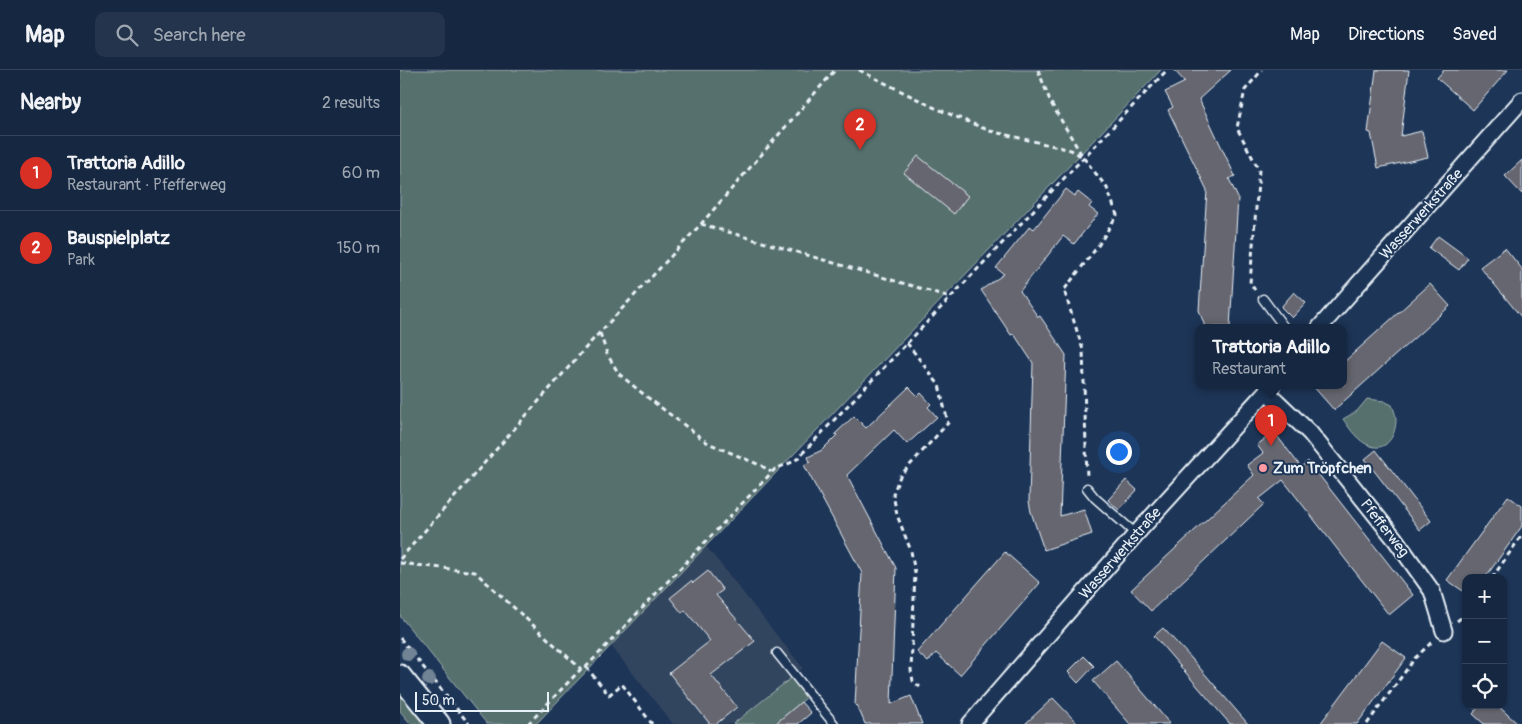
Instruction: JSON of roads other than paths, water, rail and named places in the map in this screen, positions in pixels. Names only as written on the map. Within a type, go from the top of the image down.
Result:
[{"type":"main road","points":[[400,676],[439,724]]},
{"type":"street","name":"Wasserwerkstraße","points":[[1323,324],[1522,100]]},
{"type":"street","name":"Wasserwerkstraße","points":[[970,724],[1136,534],[1268,389]]},
{"type":"street","name":"Pfefferweg","points":[[1270,389],[1310,433],[1395,539],[1432,591],[1444,631]]},
{"type":"lane","points":[[1262,299],[1282,324]]},
{"type":"lane","points":[[1087,488],[1095,498],[1136,534]]},
{"type":"lane","points":[[777,653],[834,724]]},
{"type":"place","name":"Bauspielplatz","points":[[860,150]]},
{"type":"place","name":"Trattoria Adillo","points":[[1271,446]]},
{"type":"place","name":"Zum Tröpfchen","points":[[1263,468]]}]
